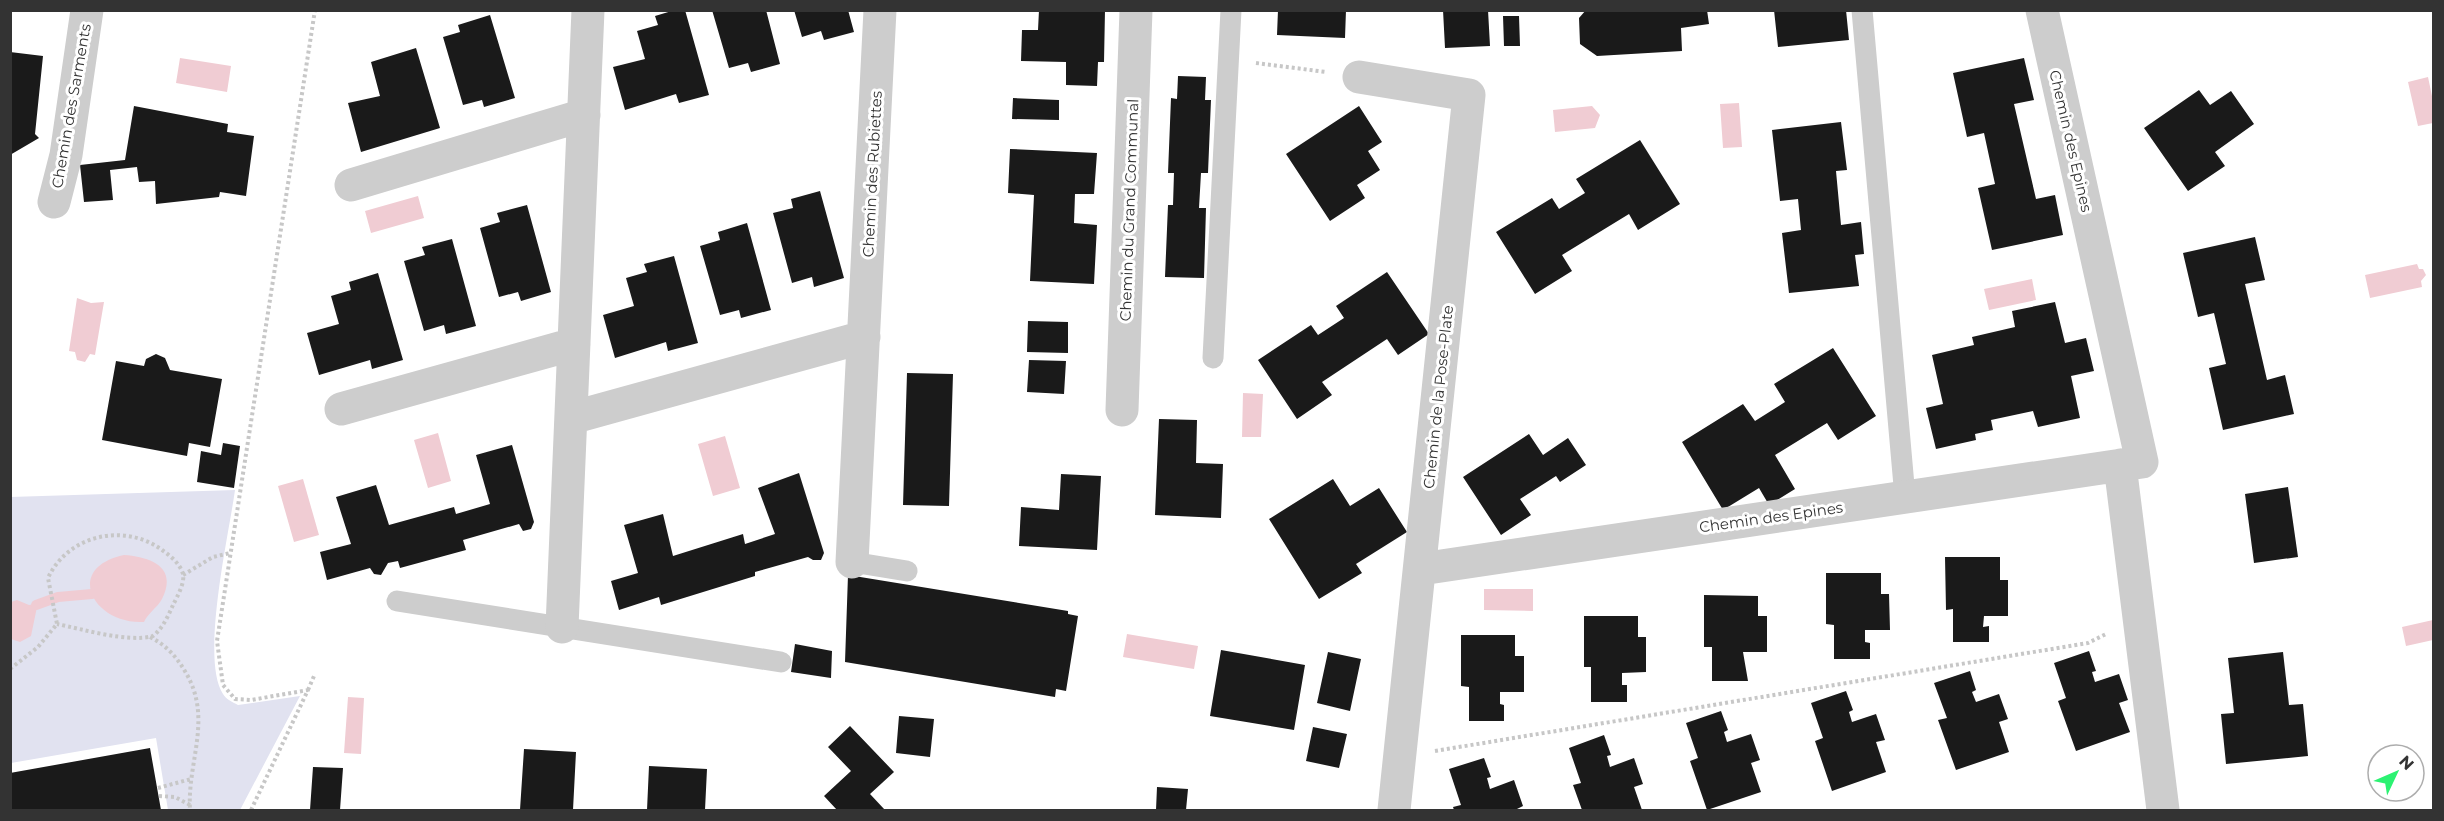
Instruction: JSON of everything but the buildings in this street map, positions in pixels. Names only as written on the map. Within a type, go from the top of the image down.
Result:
[{"type":"street","name":"Chemin des Sarments","points":[[54,202],[66,155],[87,10]]},
{"type":"street","points":[[562,627],[588,10]]},
{"type":"street","name":"Chemin des Rubiettes","points":[[852,562],[880,10]]},
{"type":"street","name":"Chemin du Grand Communal","points":[[1122,410],[1136,10]]},
{"type":"street","name":"Chemin des Epines","points":[[1421,569],[2142,462],[2042,10]]},
{"type":"street","name":"Chemin de la Pose-Plate","points":[[1359,77],[1469,95],[1394,810]]},
{"type":"street","points":[[351,185],[584,115]]},
{"type":"street","points":[[571,418],[864,337]]},
{"type":"street","points":[[341,409],[573,344]]},
{"type":"street","points":[[2120,465],[2163,810]]},
{"type":"lane","points":[[1214,358],[1232,10]]},
{"type":"lane","points":[[1862,10],[1905,497]]},
{"type":"lane","points":[[852,562],[907,571]]},
{"type":"lane","points":[[397,601],[781,662]]},
{"type":"path","points":[[308,690],[243,701],[235,699],[224,685],[217,641],[315,10]]},
{"type":"path","points":[[1229,59],[1359,77]]},
{"type":"path","points":[[57,624],[48,578],[59,560],[80,544],[99,536],[124,535],[150,542],[176,561],[183,575],[168,615],[157,633],[149,637]]},
{"type":"path","points":[[183,575],[213,557],[230,553]]},
{"type":"path","points":[[57,624],[98,632],[149,637],[166,647],[181,664],[199,705],[198,747],[191,779],[190,808]]},
{"type":"path","points":[[10,669],[38,647],[57,624]]},
{"type":"path","points":[[1430,752],[2088,643],[2109,632]]},
{"type":"path","points":[[251,810],[314,676]]},
{"type":"path","points":[[158,788],[191,779]]},
{"type":"path","points":[[159,796],[175,797],[190,808]]},
{"type":"shaded area","points":[[180,58],[231,66],[227,92],[176,83]]},
{"type":"shaded area","points":[[2428,77],[2433,101],[2433,123],[2418,126],[2408,82]]},
{"type":"shaded area","points":[[1739,103],[1742,147],[1723,148],[1720,104]]},
{"type":"shaded area","points":[[1592,106],[1600,115],[1595,128],[1555,132],[1553,110]]},
{"type":"shaded area","points":[[418,196],[424,218],[371,233],[365,211]]},
{"type":"shaded area","points":[[2417,264],[2426,275],[2421,281],[2422,287],[2370,298],[2365,275]]},
{"type":"shaded area","points":[[2032,279],[2036,300],[1989,310],[1984,289]]},
{"type":"shaded area","points":[[77,298],[91,303],[104,302],[95,355],[90,354],[85,362],[77,360],[75,352],[69,351]]},
{"type":"shaded area","points":[[1243,393],[1263,394],[1261,437],[1242,437]]},
{"type":"shaded area","points":[[438,433],[451,481],[428,488],[414,440]]},
{"type":"shaded area","points":[[725,436],[740,488],[713,496],[698,444]]},
{"type":"shaded area","points":[[303,479],[319,535],[294,542],[278,486]]},
{"type":"shaded area","points":[[235,490],[215,626],[214,654],[217,677],[224,696],[238,705],[300,696],[240,810],[168,810],[156,738],[11,763],[10,497]]},
{"type":"shaded area","points":[[124,555],[152,561],[164,572],[167,579],[162,599],[144,622],[126,621],[111,615],[99,606],[92,594],[90,583],[94,571],[105,562]]},
{"type":"shaded area","points":[[1484,589],[1533,589],[1533,611],[1484,610]]},
{"type":"shaded area","points":[[17,600],[29,605],[35,604],[37,607],[31,636],[20,642],[11,639],[11,602]]},
{"type":"shaded area","points":[[2433,620],[2433,640],[2406,646],[2402,627]]},
{"type":"shaded area","points":[[1127,634],[1198,646],[1194,669],[1123,657]]},
{"type":"shaded area","points":[[348,697],[364,698],[361,754],[344,753]]},
{"type":"waterway","points":[[36,605],[58,597],[92,594]]}]
